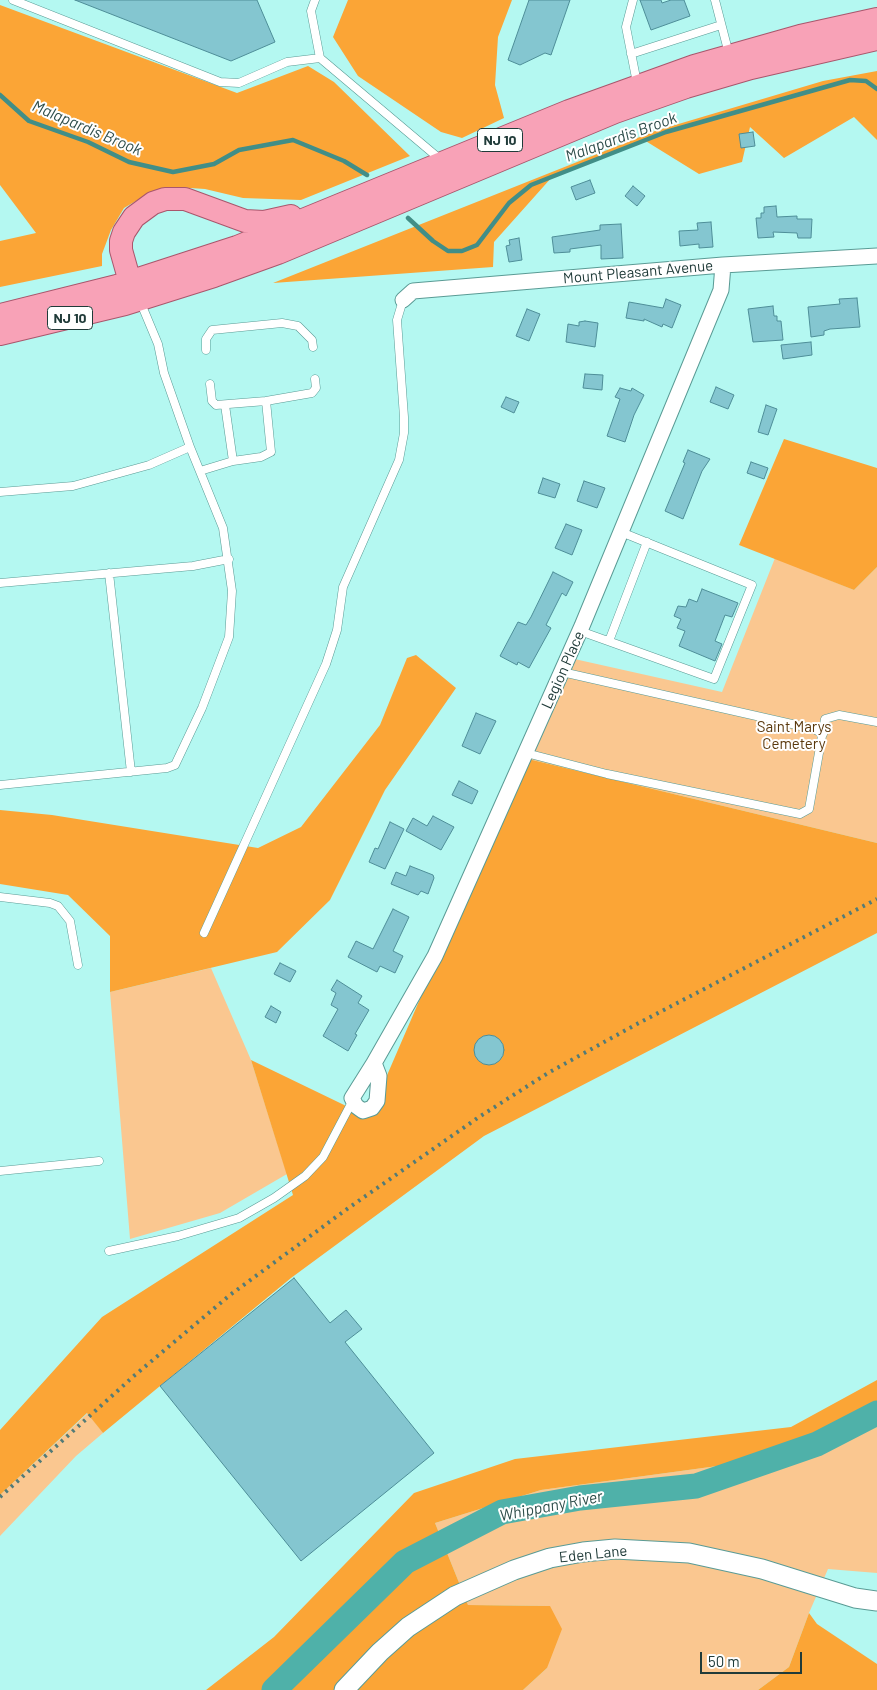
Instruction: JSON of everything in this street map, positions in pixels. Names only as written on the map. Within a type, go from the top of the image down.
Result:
[{"type":"main road","name":"NJ 10","points":[[0,334],[82,315],[135,290],[237,247],[637,85],[800,36],[877,19]]},
{"type":"main road","name":"NJ 10","points":[[0,314],[214,276],[278,253],[624,109],[751,68],[877,39]]},
{"type":"main road","points":[[135,290],[120,250],[124,232],[141,210],[165,199],[185,199],[230,217],[264,222],[344,205]]},
{"type":"street","name":"Mount Pleasant Avenue","points":[[403,300],[413,291],[723,265],[877,256]]},
{"type":"street","name":"Legion Place","points":[[352,1102],[354,1092],[374,1063],[435,956],[562,672],[721,290],[723,265]]},
{"type":"street","points":[[352,1102],[363,1111],[367,1111],[377,1101],[379,1076],[374,1063]]},
{"type":"street","name":"Eden Lane","points":[[344,1690],[380,1652],[408,1627],[455,1596],[514,1570],[584,1552],[615,1548],[689,1553],[762,1569],[855,1598],[877,1600]]},
{"type":"lane","points":[[13,0],[220,82],[239,84],[287,62],[320,58]]},
{"type":"lane","points":[[315,0],[311,10],[320,58],[426,150],[445,163]]},
{"type":"lane","points":[[633,0],[626,27],[637,85]]},
{"type":"lane","points":[[715,0],[729,56]]},
{"type":"lane","points":[[631,54],[721,25]]},
{"type":"lane","points":[[0,786],[166,768],[176,765],[202,708],[229,638],[232,591],[229,559],[223,528],[190,447],[164,373],[158,344],[135,290]]},
{"type":"lane","points":[[204,933],[326,664],[337,630],[344,587],[399,460],[404,433],[404,417],[397,320],[403,300]]},
{"type":"lane","points":[[206,350],[206,339],[212,330],[282,323],[298,326],[312,340],[313,348]]},
{"type":"lane","points":[[210,384],[212,401],[216,405],[225,405],[306,396],[316,388],[315,379]]},
{"type":"lane","points":[[200,471],[233,461],[260,457],[271,452],[266,401]]},
{"type":"lane","points":[[225,405],[233,461]]},
{"type":"lane","points":[[0,492],[73,486],[149,465],[190,447]]},
{"type":"lane","points":[[580,631],[714,679],[752,585],[621,532]]},
{"type":"lane","points":[[609,641],[647,542]]},
{"type":"lane","points":[[0,583],[193,566],[229,559]]},
{"type":"lane","points":[[109,573],[131,772]]},
{"type":"lane","points":[[562,672],[814,729],[823,734]]},
{"type":"lane","points":[[526,753],[607,774],[800,814],[809,809],[826,719],[839,715],[877,722]]},
{"type":"lane","points":[[0,896],[50,903],[58,906],[70,922],[78,965]]},
{"type":"lane","points":[[109,1251],[178,1236],[239,1218],[274,1198],[304,1176],[324,1157],[352,1102]]},
{"type":"lane","points":[[0,1171],[99,1161]]},
{"type":"green space","name":"Saint Marys Cemetery","points":[[775,558],[854,590],[877,567],[877,843],[524,758],[570,658],[722,692]]},
{"type":"green space","points":[[211,968],[251,1060],[287,1174],[220,1213],[130,1239],[110,992]]},
{"type":"green space","points":[[877,1405],[877,1573],[828,1569],[789,1667],[758,1690],[523,1690],[547,1668],[550,1606],[468,1605],[435,1523],[541,1490],[747,1462]]},
{"type":"green space","points":[[88,1413],[103,1433],[76,1456],[0,1536],[0,1495]]},
{"type":"shaded area","points":[[348,0],[512,0],[498,37],[495,85],[504,118],[462,138],[441,132],[358,76],[333,37]]},
{"type":"shaded area","points":[[0,5],[237,93],[308,66],[334,82],[410,156],[301,200],[243,198],[205,189],[175,187],[153,191],[124,208],[111,230],[102,254],[102,266],[0,287],[0,241],[36,233],[0,185]]},
{"type":"shaded area","points":[[877,71],[877,140],[854,117],[784,158],[750,127],[742,162],[699,174],[644,140],[552,177],[494,242],[493,267],[273,283],[655,131],[823,81]]},
{"type":"shaded area","points":[[784,439],[877,468],[877,567],[854,590],[739,545]]},
{"type":"shaded area","points":[[416,655],[456,688],[385,790],[330,900],[277,952],[110,992],[110,936],[68,895],[0,884],[0,810],[52,815],[258,848],[301,827],[380,725],[407,658]]},
{"type":"shaded area","points":[[524,758],[877,843],[877,933],[484,1136],[291,1278],[103,1433],[87,1413],[0,1495],[0,1430],[102,1317],[293,1195],[251,1060],[369,1117]]},
{"type":"shaded area","points":[[877,1380],[877,1405],[747,1462],[541,1490],[435,1523],[468,1605],[550,1606],[562,1629],[547,1668],[523,1690],[206,1690],[274,1637],[414,1493],[515,1459],[791,1427]]},
{"type":"shaded area","points":[[809,1613],[817,1624],[877,1664],[877,1690],[758,1690],[789,1667]]},
{"type":"building","points":[[75,0],[257,0],[275,42],[231,61]]},
{"type":"building","points":[[529,0],[570,0],[551,55],[545,53],[520,65],[508,60]]},
{"type":"building","points":[[640,0],[661,0],[662,3],[671,0],[684,0],[690,16],[651,30]]},
{"type":"building","points":[[753,132],[755,146],[741,148],[739,134]]},
{"type":"building","points":[[590,180],[595,193],[576,200],[571,187]]},
{"type":"building","points":[[633,186],[645,196],[637,206],[625,196]]},
{"type":"building","points":[[776,206],[777,217],[797,216],[797,219],[812,219],[811,238],[798,238],[797,233],[773,232],[774,237],[758,238],[756,218],[761,218],[761,213],[764,213],[764,207]]},
{"type":"building","points":[[711,222],[713,247],[699,248],[699,244],[680,246],[679,231],[698,230],[697,223]]},
{"type":"building","points":[[621,224],[623,258],[601,259],[601,245],[570,249],[570,252],[554,253],[552,237],[600,230],[600,225]]},
{"type":"building","points":[[519,238],[522,260],[509,262],[506,246],[510,245],[509,240]]},
{"type":"building","points":[[857,298],[860,327],[830,329],[824,331],[824,335],[811,337],[808,307],[840,304],[839,299]]},
{"type":"building","points":[[666,299],[681,305],[672,328],[663,324],[662,327],[644,319],[644,321],[626,318],[629,302],[663,308]]},
{"type":"building","points":[[773,306],[774,316],[777,316],[777,321],[781,321],[783,340],[753,342],[748,309]]},
{"type":"building","points":[[527,309],[540,314],[529,341],[516,336]]},
{"type":"building","points":[[579,322],[598,323],[595,347],[566,342],[568,324],[579,326]]},
{"type":"building","points":[[811,342],[812,355],[783,359],[781,345]]},
{"type":"building","points":[[585,374],[603,375],[602,390],[583,388]]},
{"type":"building","points":[[716,387],[734,395],[728,409],[710,402]]},
{"type":"building","points":[[620,388],[631,391],[632,388],[644,395],[634,415],[625,442],[607,436],[620,399],[615,397]]},
{"type":"building","points":[[506,397],[519,402],[514,413],[501,407]]},
{"type":"building","points":[[766,405],[777,409],[768,435],[758,432]]},
{"type":"building","points":[[688,450],[710,459],[702,471],[683,519],[665,511],[685,463],[683,462]]},
{"type":"building","points":[[751,462],[768,468],[764,479],[747,473]]},
{"type":"building","points":[[543,478],[560,484],[555,498],[538,493]]},
{"type":"building","points":[[584,481],[605,488],[597,508],[577,501]]},
{"type":"building","points":[[566,524],[582,530],[572,555],[555,548]]},
{"type":"building","points":[[553,572],[573,582],[566,596],[562,593],[546,625],[551,628],[529,668],[518,662],[517,665],[500,656],[518,622],[526,625]]},
{"type":"building","points":[[702,589],[738,603],[732,617],[725,615],[715,641],[722,644],[715,661],[679,646],[685,631],[677,628],[681,619],[674,616],[678,606],[686,607],[689,599],[697,602]]},
{"type":"building","points":[[476,713],[496,721],[480,754],[462,746]]},
{"type":"building","points":[[459,781],[478,791],[472,804],[452,795]]},
{"type":"building","points":[[433,816],[454,827],[441,850],[406,831],[413,818],[427,826]]},
{"type":"building","points":[[390,822],[404,829],[385,869],[369,862],[375,848],[378,849]]},
{"type":"building","points":[[410,866],[433,875],[434,878],[428,894],[421,891],[418,895],[391,884],[396,872],[406,876]]},
{"type":"building","points":[[393,909],[409,917],[393,951],[403,956],[395,973],[380,966],[377,972],[348,957],[356,941],[373,949]]},
{"type":"building","points":[[280,963],[296,971],[290,982],[274,974]]},
{"type":"building","points":[[337,980],[362,996],[358,1003],[369,1010],[355,1034],[357,1035],[348,1051],[323,1036],[338,1009],[331,1005],[336,993],[331,990]]},
{"type":"building","points":[[271,1006],[281,1012],[276,1023],[265,1017]]},
{"type":"building","points":[[489,1035],[500,1039],[504,1050],[500,1061],[489,1065],[478,1061],[474,1050],[478,1039]]},
{"type":"building","points":[[294,1278],[330,1323],[346,1310],[362,1329],[345,1342],[434,1453],[301,1561],[160,1386]]},
{"type":"waterway","name":"Malapardis Brook","points":[[408,218],[433,241],[448,251],[462,251],[477,245],[509,203],[531,185],[666,132],[850,80],[866,81],[877,89]]},
{"type":"waterway","name":"Malapardis Brook","points":[[0,95],[29,121],[88,142],[129,162],[173,172],[214,164],[239,150],[293,140],[344,161],[367,175]]},
{"type":"waterway","name":"Whippany River","points":[[274,1690],[405,1562],[502,1512],[580,1498],[696,1486],[817,1444],[877,1413]]},
{"type":"railway","points":[[0,1497],[135,1375],[230,1295],[347,1209],[479,1117],[548,1073],[635,1025],[877,899]]}]
